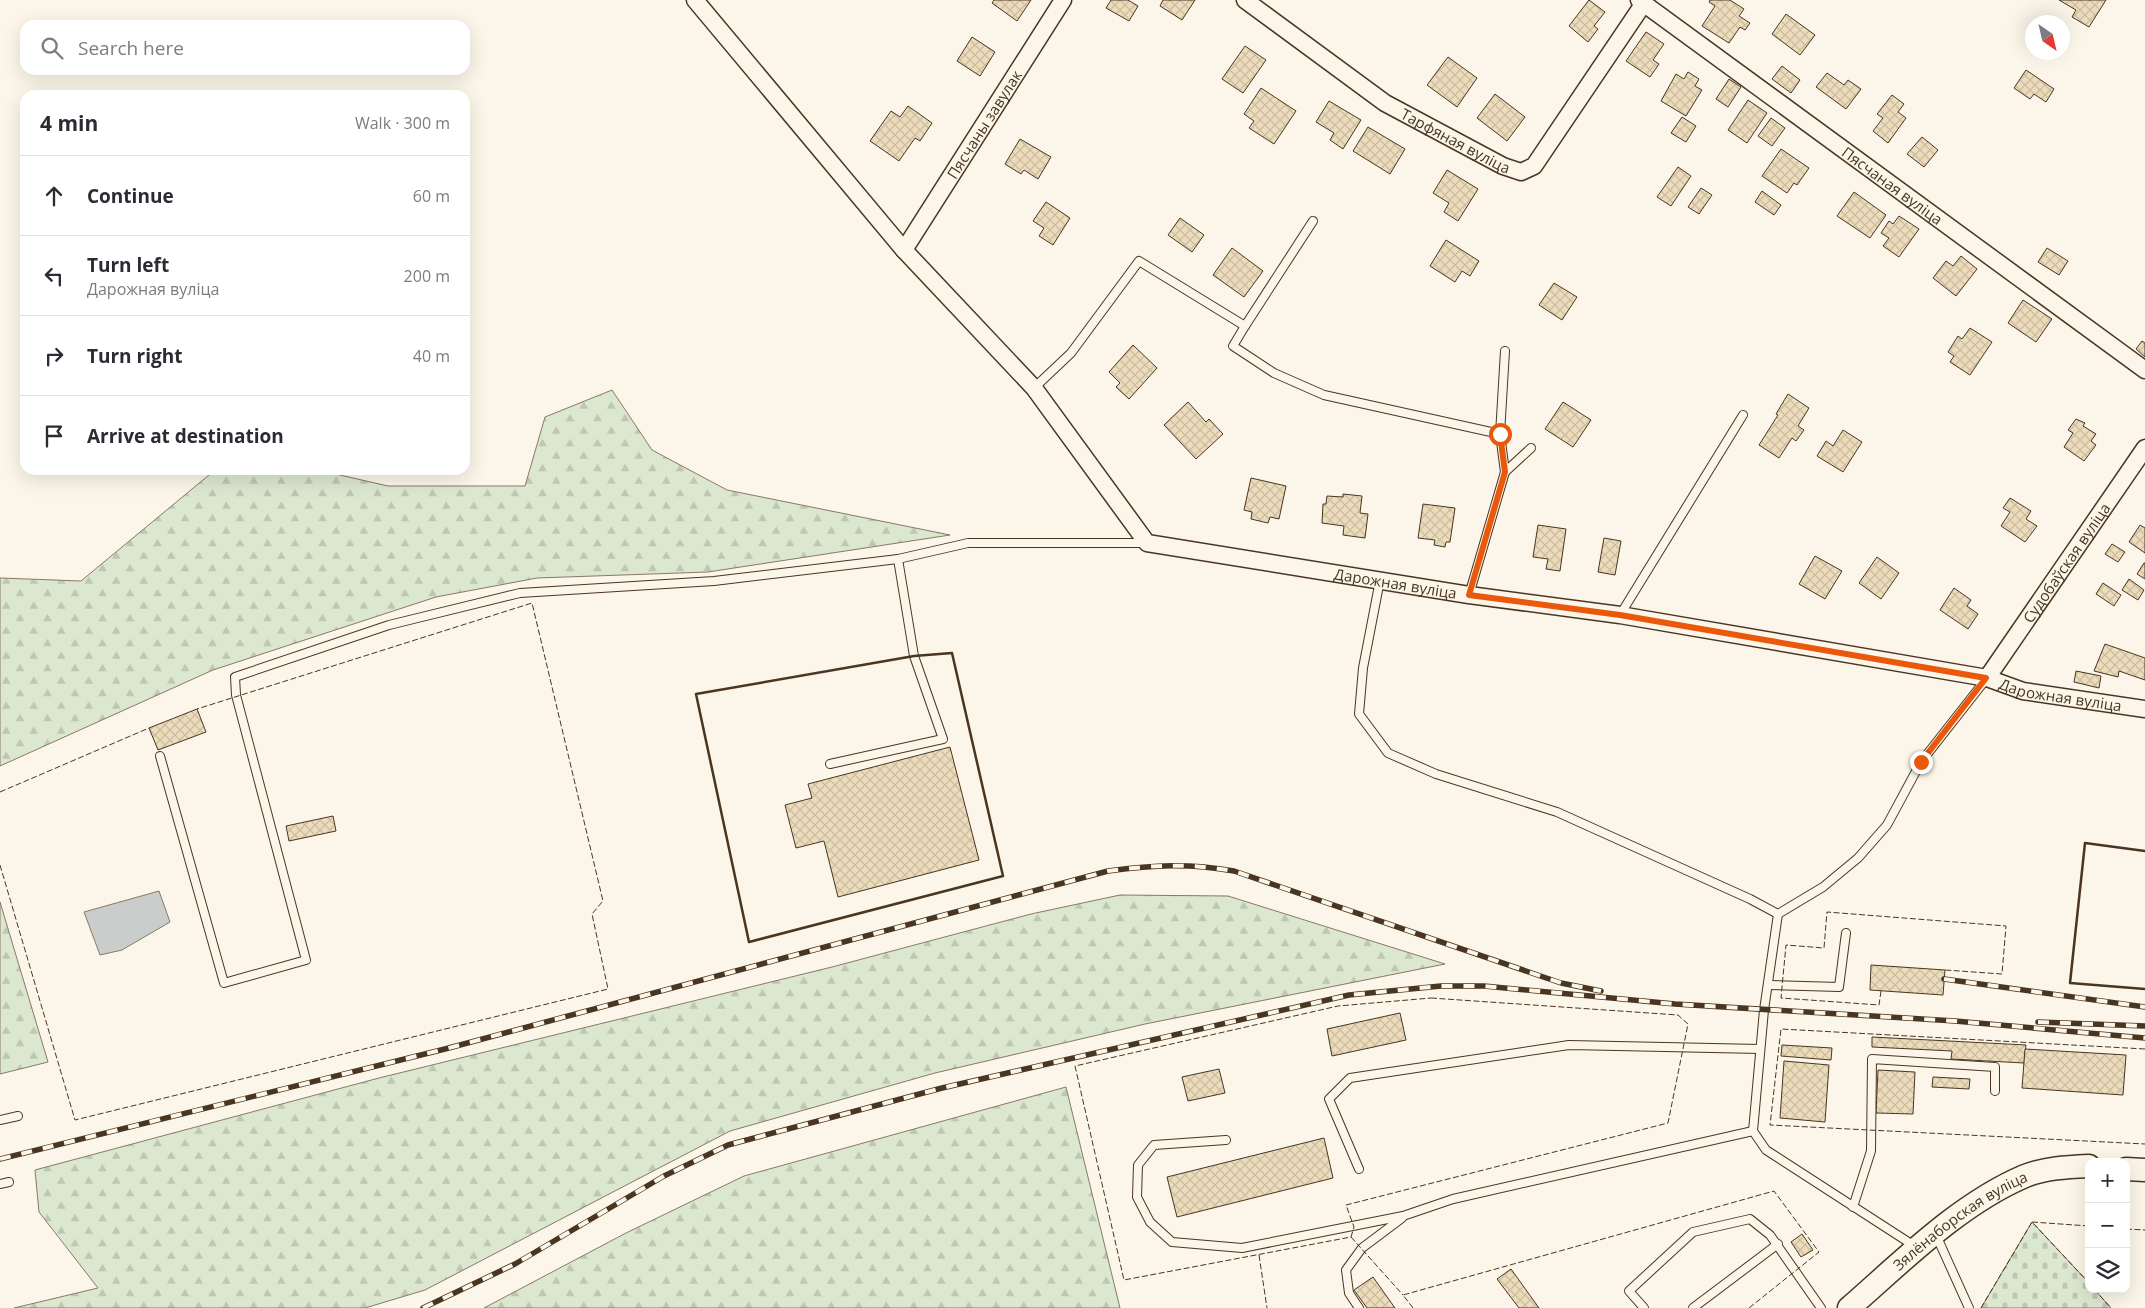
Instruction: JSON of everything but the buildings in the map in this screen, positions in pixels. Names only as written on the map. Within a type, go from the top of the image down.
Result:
[{"type":"main road","name":"Зялёнаборская вуліца","points":[[1849,1308],[1935,1233],[1964,1211],[2025,1176],[2051,1168],[2085,1166]]},
{"type":"main road","points":[[2130,1169],[2145,1170]]},
{"type":"street","points":[[695,0],[904,250],[1034,388],[1147,543]]},
{"type":"street","name":"Пясчаны завулак","points":[[904,250],[1063,0]]},
{"type":"street","name":"Тарфяная вуліца","points":[[1245,0],[1386,103],[1503,166],[1521,172],[1534,166],[1642,2]]},
{"type":"street","name":"Пясчаная вуліца","points":[[1642,2],[2145,370]]},
{"type":"street","name":"Судобаўская вуліца","points":[[1986,678],[2145,448]]},
{"type":"street","name":"Дарожная вуліца","points":[[1147,543],[1469,595],[1620,615],[1986,678],[2023,691],[2145,709]]},
{"type":"lane","points":[[1313,221],[1234,346],[1274,373],[1324,395],[1500,434]]},
{"type":"lane","points":[[1034,388],[1071,353],[1139,262],[1246,326]]},
{"type":"lane","points":[[1469,595],[1505,472],[1500,434],[1505,351]]},
{"type":"lane","points":[[1620,615],[1743,415]]},
{"type":"lane","points":[[1505,472],[1531,448]]},
{"type":"lane","points":[[160,756],[224,983],[306,960],[236,695],[235,677],[389,625],[520,593],[714,580],[898,560],[968,543],[1147,543]]},
{"type":"lane","points":[[830,764],[943,739],[914,656],[898,560]]},
{"type":"lane","points":[[1380,580],[1363,668],[1359,714],[1388,753],[1436,774],[1557,812],[1750,899],[1778,914]]},
{"type":"lane","points":[[1778,914],[1823,887],[1858,858],[1886,824],[1921,762],[1986,678]]},
{"type":"lane","points":[[1778,914],[1760,1050],[1752,1131],[1766,1150],[1918,1248]]},
{"type":"lane","points":[[1768,985],[1839,987],[1846,933]]},
{"type":"lane","points":[[1359,1169],[1329,1099],[1350,1078],[1569,1045],[1760,1050]]},
{"type":"lane","points":[[1853,1206],[1871,1151],[1872,1059],[1996,1067],[1995,1091]]},
{"type":"lane","points":[[0,1120],[18,1116]]},
{"type":"lane","points":[[1226,1140],[1154,1145],[1138,1166],[1137,1196],[1150,1222],[1172,1242],[1242,1248],[1403,1216],[1454,1199],[1752,1131]]},
{"type":"lane","points":[[0,1184],[9,1182]]},
{"type":"lane","points":[[1359,1308],[1349,1293],[1346,1270],[1362,1248],[1403,1216]]},
{"type":"lane","points":[[1644,1308],[1629,1291],[1693,1232],[1750,1218],[1778,1244],[1822,1308]]},
{"type":"lane","points":[[1935,1233],[1969,1308]]},
{"type":"lane","points":[[1693,1308],[1778,1244]]},
{"type":"green space","points":[[612,390],[652,450],[727,490],[950,535],[708,572],[537,578],[436,597],[213,670],[0,766],[0,578],[81,581],[209,475],[340,475],[388,486],[525,486],[545,417]]},
{"type":"green space","points":[[1120,895],[1228,896],[1445,964],[1145,1024],[935,1073],[730,1131],[425,1290],[365,1308],[14,1308],[98,1288],[39,1212],[35,1170],[379,1078],[832,967],[1031,914]]},
{"type":"green space","points":[[0,902],[48,1062],[0,1074]]},
{"type":"green space","points":[[1066,1087],[1120,1308],[484,1308],[626,1233],[744,1176]]},
{"type":"green space","points":[[2032,1222],[2085,1279],[2085,1293],[2098,1293],[2111,1308],[1981,1308]]},
{"type":"shaded area","points":[[159,891],[170,922],[122,950],[100,955],[84,912]]},
{"type":"railway","points":[[0,1159],[445,1049],[1108,871],[1125,869],[1186,866],[1234,871],[1561,983],[1601,991]]},
{"type":"railway","points":[[1944,979],[2145,1007]]},
{"type":"railway","points":[[423,1308],[515,1264],[664,1176],[728,1145],[942,1088],[1349,995],[1441,986],[1484,986],[1675,1004],[1955,1021],[2145,1038]]},
{"type":"railway","points":[[2038,1022],[2145,1026]]},
{"type":"fence","points":[[0,865],[75,1120],[608,989],[592,914],[603,901],[532,603],[197,709]]},
{"type":"fence","points":[[0,792],[149,728]]},
{"type":"fence","points":[[1881,991],[1879,1005],[1781,998],[1786,945],[1824,948],[1827,912],[2006,926],[2002,974],[1945,970]]},
{"type":"fence","points":[[1431,998],[1678,1015],[1688,1024],[1668,1123],[1346,1205],[1354,1227],[1351,1237],[1124,1280],[1075,1066],[1338,1006],[1431,998]]},
{"type":"fence","points":[[2145,1049],[1781,1029],[1770,1125],[2145,1144]]},
{"type":"fence","points":[[1413,1308],[1403,1295],[1774,1191],[1819,1252],[1749,1308]]},
{"type":"fence","points":[[2032,1222],[2085,1226]]},
{"type":"fence","points":[[1981,1308],[2032,1222],[2085,1279]]},
{"type":"fence","points":[[2130,1229],[2145,1230]]},
{"type":"fence","points":[[1351,1237],[1403,1295]]},
{"type":"fence","points":[[1259,1255],[1267,1308]]},
{"type":"fence","points":[[2098,1293],[2111,1308]]},
{"type":"wall","points":[[952,653],[1003,876],[749,942],[696,694],[914,656],[952,653]]},
{"type":"wall","points":[[2145,851],[2085,843],[2070,983],[2145,989]]},
{"type":"route","points":[[1500,434],[1505,472],[1469,595],[1620,615],[1986,678],[1921,762]]}]
